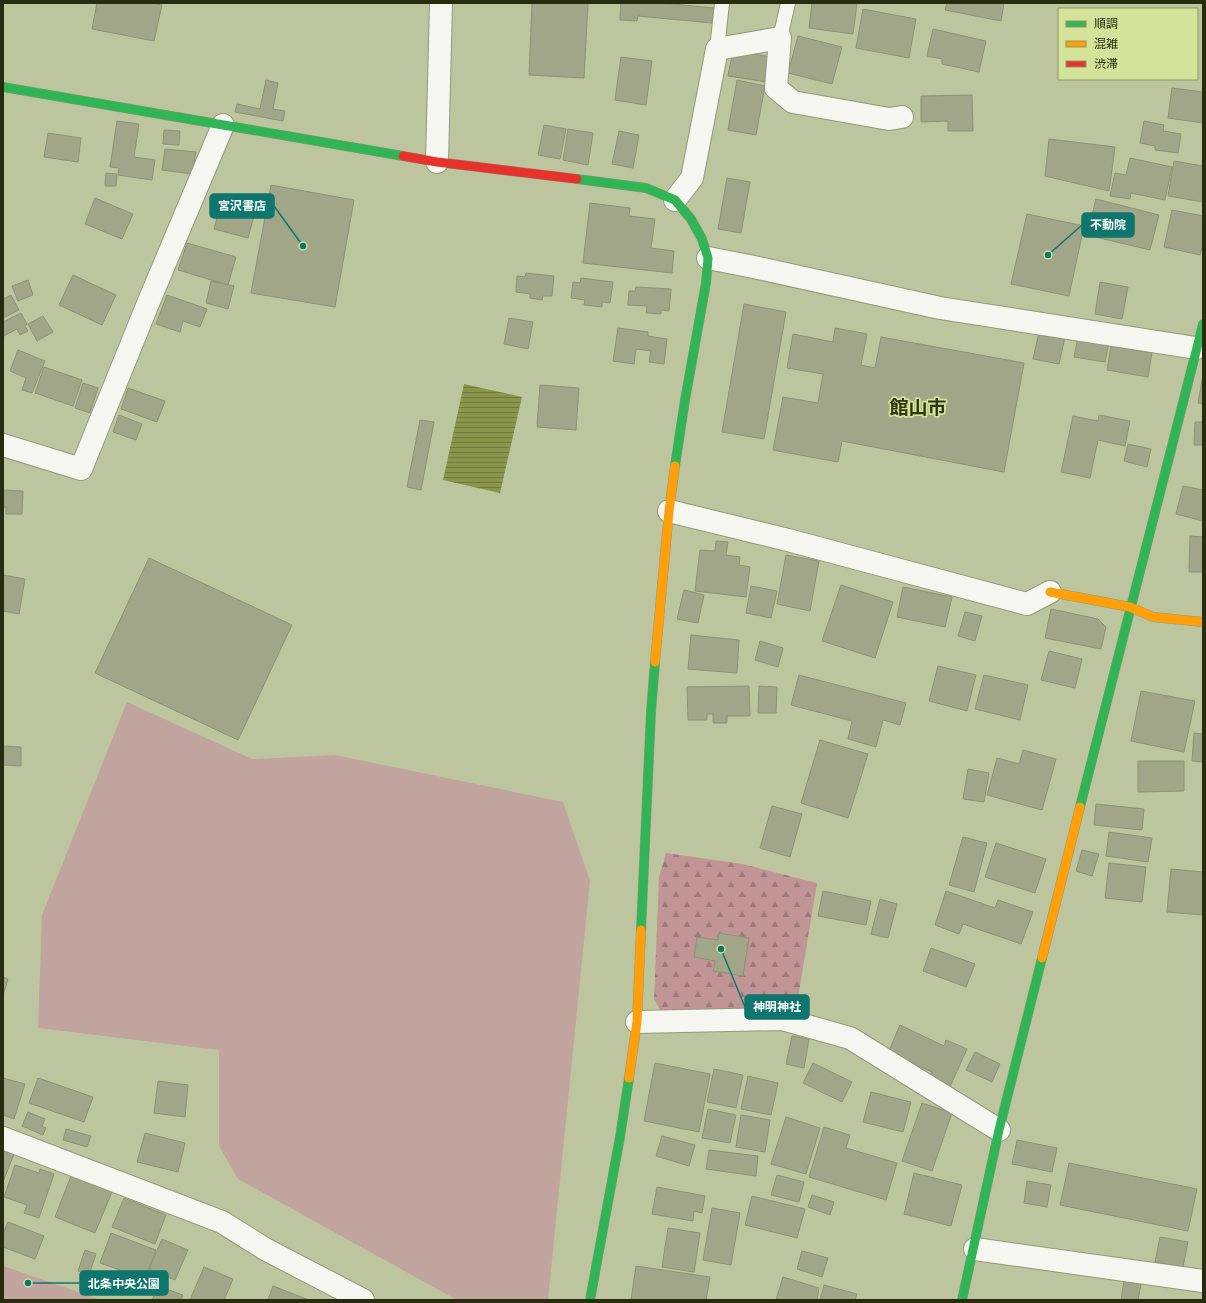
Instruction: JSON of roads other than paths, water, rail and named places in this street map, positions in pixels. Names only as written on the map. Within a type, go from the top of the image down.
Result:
[{"type":"street","points":[[437,162],[441,3]]},
{"type":"street","points":[[675,200],[692,178],[717,49],[780,38],[776,88],[793,102],[888,119],[902,117]]},
{"type":"street","points":[[3,87],[437,162],[646,188],[675,200],[690,219],[702,239],[708,258],[706,283],[685,400],[669,512],[651,712],[638,1022],[620,1137],[590,1300]]},
{"type":"street","points":[[3,445],[81,469],[149,301],[224,125]]},
{"type":"street","points":[[708,258],[940,308],[1201,333],[1130,607],[999,1130],[975,1248],[962,1300]]},
{"type":"street","points":[[669,512],[822,548],[1027,604],[1050,592],[1130,607],[1153,616],[1203,622]]},
{"type":"street","points":[[638,1022],[782,1019],[850,1038],[999,1130]]},
{"type":"street","points":[[3,1138],[222,1222],[265,1248],[363,1300]]},
{"type":"street","points":[[975,1248],[1203,1281]]},
{"type":"lane","points":[[717,49],[722,3]]},
{"type":"lane","points":[[780,38],[788,3]]},
{"type":"place","name":"宮沢書店","points":[[303,246]]},
{"type":"place","name":"不動院","points":[[1048,255]]},
{"type":"place","name":"神明神社","points":[[721,949]]},
{"type":"place","name":"北条中央公園","points":[[28,1283]]},
{"type":"district","name":"館山市","points":[[918,407]]}]
